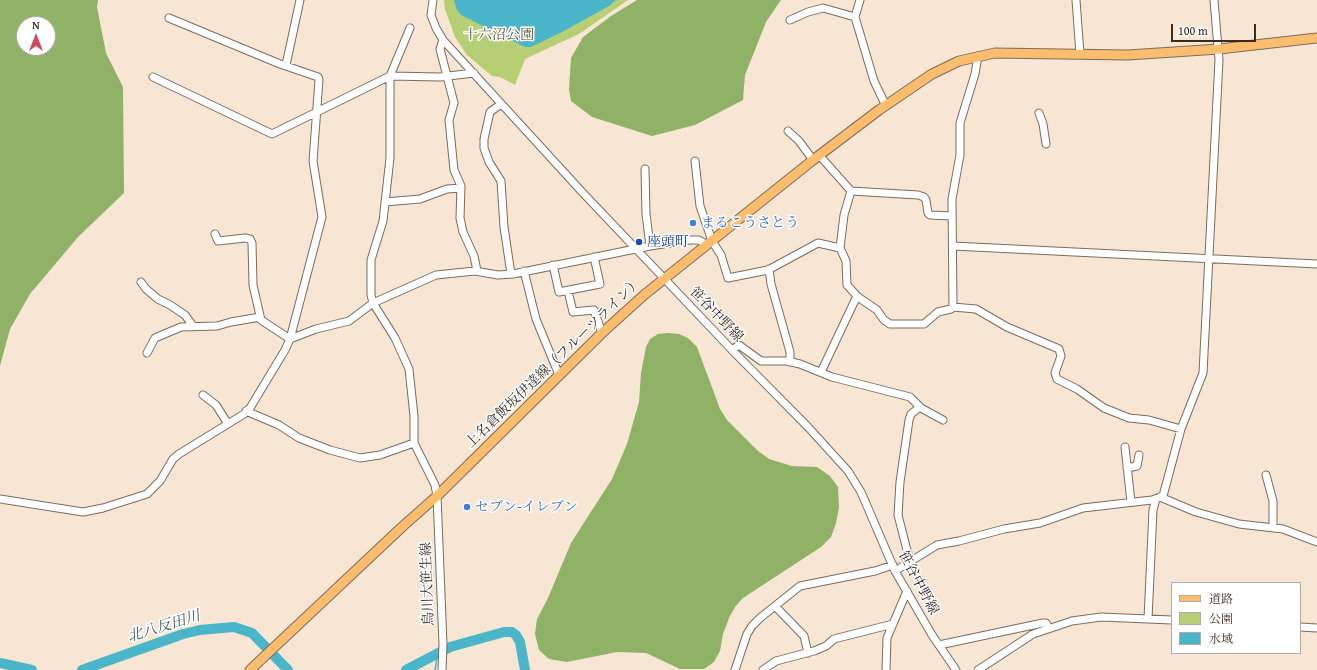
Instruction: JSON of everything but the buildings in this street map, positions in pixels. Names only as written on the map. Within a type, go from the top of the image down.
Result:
[{"type":"main road","name":"上名倉飯坂伊達線（フルーツライン）","points":[[250,670],[437,496],[602,332],[663,279],[816,158],[886,106],[939,70],[959,61],[978,56],[1007,52],[1128,55],[1219,49],[1317,38]]},
{"type":"street","points":[[286,65],[300,0]]},
{"type":"street","name":"笹谷中野線","points":[[433,0],[431,15],[443,40],[663,279],[808,427],[848,471],[861,492],[894,568],[939,645],[956,670]]},
{"type":"street","points":[[860,0],[855,17],[874,81],[886,106]]},
{"type":"street","points":[[1076,0],[1080,54]]},
{"type":"street","points":[[1148,618],[1153,510],[1158,498],[1162,496],[1181,429],[1203,373],[1219,49],[1214,0]]},
{"type":"street","points":[[790,20],[808,12],[823,8],[855,17]]},
{"type":"street","points":[[0,499],[83,512],[147,494],[154,489],[179,454],[228,424],[246,411],[285,350],[290,339],[322,217],[313,161],[318,111],[318,77],[169,18]]},
{"type":"street","points":[[246,411],[279,425],[299,438],[330,450],[360,458],[380,455],[414,443],[414,416],[409,369],[395,338],[372,303],[371,260],[383,221],[386,202],[390,158],[388,92],[390,76],[410,28]]},
{"type":"street","points":[[443,40],[440,49],[454,103],[449,120],[454,170],[461,188],[460,206],[463,232],[474,256],[477,271]]},
{"type":"street","points":[[953,306],[952,198],[960,155],[960,123],[975,74],[978,56]]},
{"type":"street","points":[[153,77],[272,134],[390,76],[446,76],[474,73]]},
{"type":"street","points":[[501,104],[490,112],[484,139],[484,148],[489,162],[501,181],[504,227],[511,274]]},
{"type":"street","points":[[1039,113],[1043,124],[1046,144]]},
{"type":"street","points":[[788,131],[851,191],[918,195],[924,197],[926,200],[928,214],[952,216]]},
{"type":"street","points":[[695,161],[700,206],[710,243],[721,255],[728,278],[770,269],[818,243],[840,248]]},
{"type":"street","points":[[645,169],[646,214],[650,246]]},
{"type":"street","points":[[386,202],[420,199],[447,188],[461,188]]},
{"type":"street","points":[[851,191],[844,215],[840,248],[846,261],[848,277],[846,283],[857,296],[877,310],[884,320],[890,324],[924,324],[938,312],[951,309],[953,306],[976,310],[1007,327],[1059,349],[1061,356],[1055,373],[1057,379],[1076,389],[1104,408],[1129,418],[1149,420],[1181,429]]},
{"type":"street","points":[[215,234],[218,241],[245,238],[250,239],[252,243],[253,285],[262,322],[290,339]]},
{"type":"street","points":[[290,339],[316,329],[349,321],[372,303],[436,275],[477,271],[498,275],[511,274],[635,248],[690,240],[699,240],[710,243]]},
{"type":"street","points":[[953,246],[1317,264]]},
{"type":"street","points":[[553,265],[559,292],[600,284],[594,257]]},
{"type":"street","points":[[770,269],[771,284],[790,352],[790,362]]},
{"type":"street","points":[[524,271],[536,320],[559,375]]},
{"type":"street","points":[[141,282],[146,289],[158,299],[185,315],[193,326]]},
{"type":"street","points":[[568,290],[573,312],[594,310],[602,332]]},
{"type":"street","points":[[821,372],[857,296]]},
{"type":"street","points":[[147,353],[155,338],[181,327],[217,326],[260,317]]},
{"type":"street","points":[[732,350],[739,345],[761,361],[790,362],[800,364],[870,388],[883,389],[910,397],[920,407],[943,420]]},
{"type":"street","points":[[203,395],[216,405],[228,424]]},
{"type":"street","points":[[910,562],[898,514],[900,482],[909,420],[911,414],[920,407]]},
{"type":"street","name":"鳥川大笹生線","points":[[414,443],[435,485],[437,496],[443,644],[442,670]]},
{"type":"street","points":[[1125,447],[1131,502]]},
{"type":"street","points":[[1127,468],[1137,466],[1139,455]]},
{"type":"street","points":[[1266,475],[1273,501],[1272,527]]},
{"type":"street","points":[[735,670],[748,634],[760,618],[800,586],[894,568],[910,562],[937,545],[959,541],[1004,529],[1040,523],[1083,508],[1158,498],[1196,512],[1239,524],[1284,528],[1317,542]]},
{"type":"street","points":[[886,670],[886,638],[907,591]]},
{"type":"street","points":[[775,606],[804,636],[808,653]]},
{"type":"street","points":[[978,670],[1014,645],[1033,634],[1072,621],[1102,617],[1171,620]]},
{"type":"street","points":[[939,645],[1043,623],[1046,623],[1048,628]]},
{"type":"street","points":[[763,670],[776,661],[808,653],[826,646],[834,639],[892,624]]},
{"type":"street","points":[[1301,627],[1317,628]]},
{"type":"green space","points":[[0,0],[98,0],[97,7],[106,53],[123,87],[124,193],[78,237],[30,294],[10,329],[0,366]]},
{"type":"green space","name":"十六沼公園","points":[[444,0],[628,0],[579,34],[525,59],[515,85],[500,77],[492,76],[467,55],[455,37],[445,9]]},
{"type":"green space","points":[[637,0],[781,0],[766,22],[745,75],[743,100],[695,125],[652,136],[592,117],[571,101],[569,90],[571,58],[583,37],[611,16]]},
{"type":"green space","points":[[658,334],[679,334],[688,338],[697,347],[720,409],[727,420],[757,450],[769,459],[792,466],[817,467],[830,476],[838,487],[839,507],[836,523],[831,537],[821,547],[743,598],[735,607],[729,618],[723,634],[720,651],[714,662],[704,669],[680,669],[646,653],[617,652],[567,662],[549,659],[539,650],[535,634],[537,619],[548,598],[571,543],[612,479],[627,444],[639,402],[641,373],[646,347],[650,339]]},
{"type":"water","points":[[454,0],[616,0],[609,6],[562,32],[531,47],[525,47],[461,15],[457,10]]},
{"type":"waterway","name":"北八反田川","points":[[82,670],[183,634],[200,630],[234,627],[252,633],[288,670]]},
{"type":"waterway","name":"北八反田川","points":[[406,670],[450,647],[504,632],[512,632],[516,635],[520,642],[525,670]]},
{"type":"waterway","points":[[435,670],[438,653]]},
{"type":"waterway","name":"北八反田川","points":[[0,663],[32,670]]},
{"type":"place","name":"まるこうさとう","points":[[693,223]]},
{"type":"place","name":"座頭町","points":[[639,242]]},
{"type":"place","name":"セブン-イレブン","points":[[467,507]]}]
